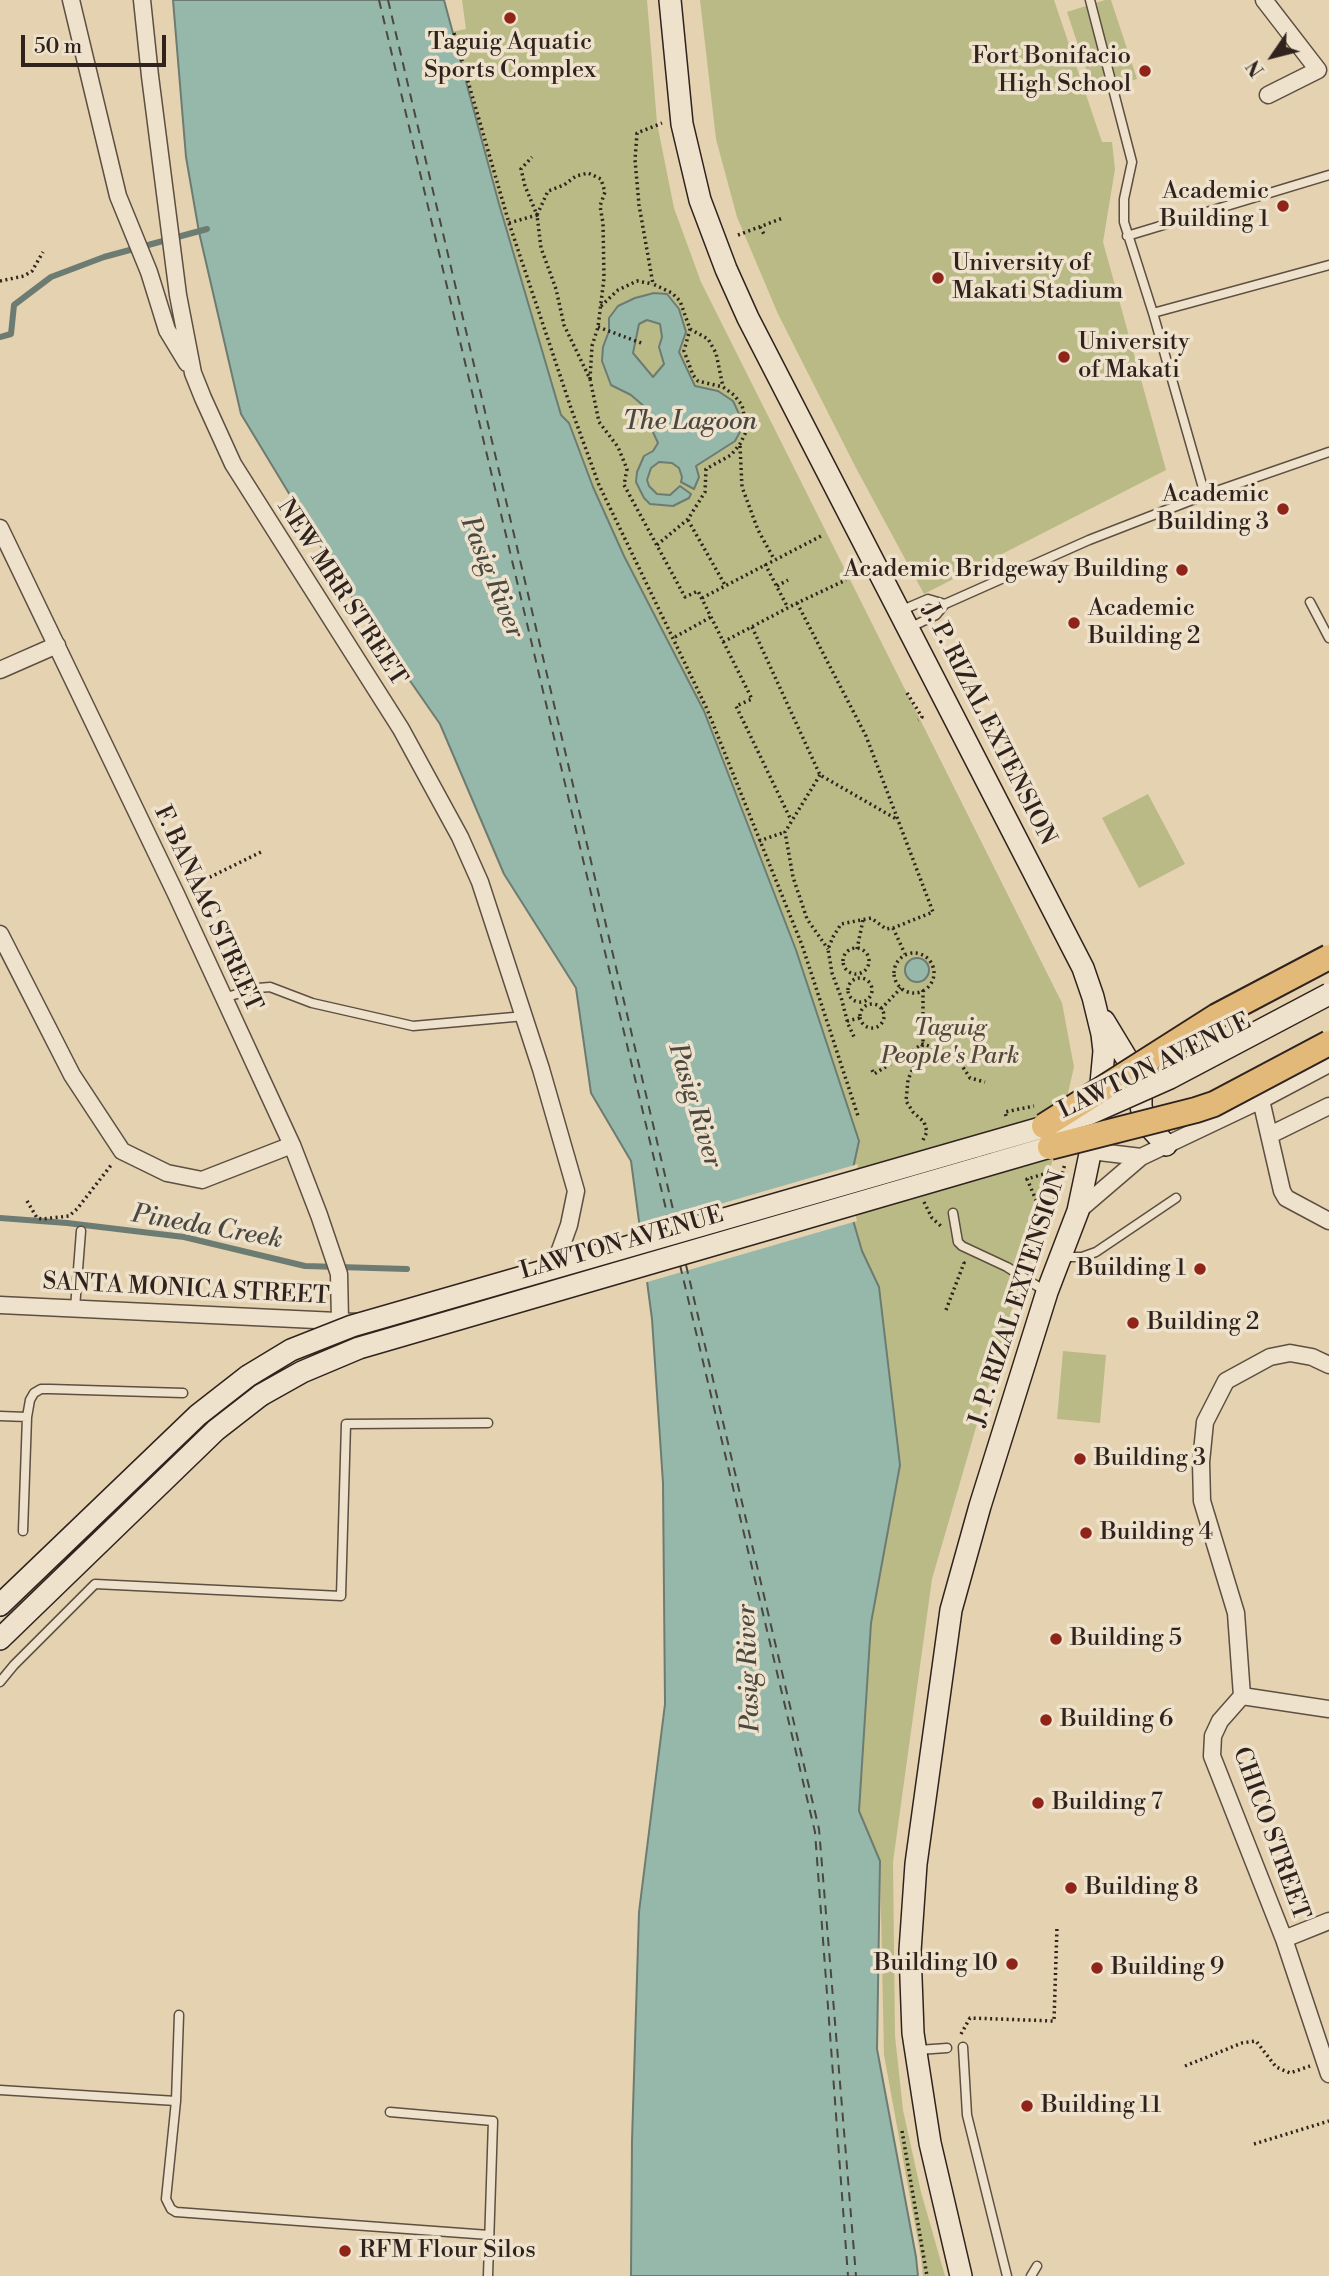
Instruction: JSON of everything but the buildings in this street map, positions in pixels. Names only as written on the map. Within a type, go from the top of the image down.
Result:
[{"type":"main road","name":"J. P. RIZAL EXTENSION","points":[[670,0],[682,124],[700,200],[726,269],[748,318],[1083,968],[1097,1011],[1104,1051],[1098,1116],[1078,1211],[1047,1292],[980,1506],[951,1610],[915,1864],[910,1951],[915,2050],[930,2143],[961,2276]]},
{"type":"main road","points":[[1044,1129],[1217,1016],[1329,957]]},
{"type":"main road","name":"LAWTON AVENUE","points":[[3,1632],[216,1430],[261,1395],[302,1372],[359,1348],[1089,1114],[1170,1078],[1329,994]]},
{"type":"main road","name":"LAWTON AVENUE","points":[[1098,1116],[1173,1084],[1329,1002]]},
{"type":"main road","name":"LAWTON AVENUE","points":[[0,1605],[198,1415],[248,1376],[291,1350],[352,1326],[1176,1091],[1329,1010]]},
{"type":"main road","points":[[1097,1011],[1127,1059],[1139,1072],[1153,1082],[1173,1084]]},
{"type":"main road","points":[[1044,1129],[1196,1110],[1214,1104],[1329,1043]]},
{"type":"main road","points":[[1141,1098],[1144,1121],[1166,1145]]},
{"type":"street","points":[[71,0],[118,196],[149,272],[167,330],[193,373]]},
{"type":"street","name":"NEW MRR STREET","points":[[142,0],[178,295],[193,373],[211,421],[233,464],[401,729],[455,827],[480,882],[525,1016],[576,1191]]},
{"type":"street","points":[[1264,0],[1318,70],[1268,95]]},
{"type":"street","name":"F. BANAAG STREET","points":[[0,528],[176,894],[292,1145],[339,1274],[340,1320]]},
{"type":"street","points":[[0,670],[57,645]]},
{"type":"street","points":[[0,934],[72,1075],[122,1151],[167,1173],[202,1180],[292,1145]]},
{"type":"street","points":[[1078,1211],[1141,1157],[1261,1100],[1329,1064]]},
{"type":"street","points":[[1261,1100],[1282,1191],[1286,1198],[1329,1221]]},
{"type":"street","points":[[1270,1135],[1329,1106]]},
{"type":"street","points":[[1091,1151],[1141,1157]]},
{"type":"street","name":"SANTA MONICA STREET","points":[[0,1305],[340,1320],[370,1323],[386,1333],[403,1338],[531,1299],[544,1286],[555,1264],[569,1225],[576,1191]]},
{"type":"street","name":"SANTA MONICA STREET","points":[[370,1323],[402,1309],[555,1264]]},
{"type":"street","points":[[486,1284],[495,1312]]},
{"type":"street","points":[[1329,1365],[1312,1357],[1290,1353],[1270,1357],[1226,1381],[1205,1422],[1201,1462],[1202,1501],[1236,1613],[1242,1696],[1329,1709]]},
{"type":"street","name":"CHICO STREET","points":[[1242,1696],[1220,1721],[1213,1736],[1212,1756],[1284,1939],[1327,2067]]},
{"type":"street","points":[[1284,1939],[1329,1921]]},
{"type":"lane","points":[[1090,0],[1132,162],[1124,199],[1124,222],[1205,495]]},
{"type":"lane","points":[[1128,236],[1329,175]]},
{"type":"lane","points":[[1153,313],[1329,265]]},
{"type":"lane","points":[[905,620],[936,615],[945,604],[1089,540],[1205,495],[1329,452]]},
{"type":"lane","points":[[905,620],[928,599],[945,604]]},
{"type":"lane","points":[[1310,602],[1329,638]]},
{"type":"lane","points":[[223,999],[270,987],[312,1003],[413,1026],[525,1016]]},
{"type":"lane","points":[[1061,1256],[1082,1257],[1096,1252],[1176,1198]]},
{"type":"lane","points":[[953,1213],[958,1242],[962,1247],[1007,1268],[1047,1292]]},
{"type":"lane","points":[[75,1308],[81,1231]]},
{"type":"lane","points":[[23,1531],[27,1417],[34,1393],[41,1389],[183,1393]]},
{"type":"lane","points":[[0,1416],[27,1417]]},
{"type":"lane","points":[[0,1682],[95,1584],[341,1596],[346,1424],[488,1423]]},
{"type":"lane","points":[[179,2015],[176,2101],[166,2199],[171,2210],[489,2235]]},
{"type":"lane","points":[[963,2047],[967,2115],[1007,2276]]},
{"type":"lane","points":[[915,2050],[947,2048]]},
{"type":"lane","points":[[0,2090],[176,2101]]},
{"type":"lane","points":[[390,2112],[493,2121],[488,2276]]},
{"type":"lane","points":[[1031,2276],[1037,2266]]},
{"type":"path","points":[[454,33],[509,223],[598,485],[707,709],[802,945],[858,1116]]},
{"type":"path","points":[[653,284],[639,205],[635,160],[637,132],[662,123]]},
{"type":"path","points":[[532,157],[521,170],[525,186],[537,215],[541,248],[556,289],[564,325],[590,379],[599,422],[618,447],[627,469],[624,485],[685,597],[698,591],[752,699],[736,706],[791,820]]},
{"type":"path","points":[[509,223],[537,215],[548,191],[564,185],[576,176],[588,173],[601,179],[605,192],[600,206],[604,278],[598,327],[592,346],[590,379]]},
{"type":"path","points":[[738,235],[783,218]]},
{"type":"path","points":[[760,227],[764,234]]},
{"type":"path","points":[[0,281],[32,271],[43,252]]},
{"type":"path","points":[[601,306],[618,290],[638,281],[653,284],[672,293],[680,301],[690,329],[684,351],[693,375],[698,381],[723,387],[734,395],[742,405],[746,418],[747,430],[732,455],[706,469],[705,492],[688,519],[657,545]]},
{"type":"path","points":[[598,327],[644,344]]},
{"type":"path","points":[[690,329],[708,339],[716,353],[723,387]]},
{"type":"path","points":[[740,444],[742,487],[758,530],[774,559]]},
{"type":"path","points":[[688,519],[725,585]]},
{"type":"path","points":[[702,598],[823,536]]},
{"type":"path","points":[[765,564],[788,608]]},
{"type":"path","points":[[776,586],[788,580]]},
{"type":"path","points":[[723,642],[846,580]]},
{"type":"path","points":[[797,603],[866,736],[933,912],[886,929],[871,918],[841,924],[828,949]]},
{"type":"path","points":[[674,636],[711,617]]},
{"type":"path","points":[[752,626],[820,775],[898,820]]},
{"type":"path","points":[[907,693],[920,718]]},
{"type":"path","points":[[820,775],[785,832],[793,877],[807,919],[828,949],[832,973],[855,1039]]},
{"type":"path","points":[[760,841],[785,832]]},
{"type":"path","points":[[176,894],[261,852]]},
{"type":"path","points":[[857,949],[863,920]]},
{"type":"path","points":[[893,928],[905,954]]},
{"type":"path","points":[[857,949],[845,955],[844,963],[847,970],[858,976],[866,980],[871,986],[872,994],[868,1002],[861,1011],[860,1018],[868,1027],[876,1027],[884,1018],[881,1009],[877,1005],[868,1002],[859,1002],[850,996],[850,985],[858,976],[866,970],[869,961],[866,953],[857,949]]},
{"type":"path","points":[[905,954],[921,954],[930,962],[934,974],[923,990],[910,992],[901,988],[895,980],[893,973],[897,961],[905,954]]},
{"type":"path","points":[[881,1009],[901,988]]},
{"type":"path","points":[[923,990],[923,1044]]},
{"type":"path","points":[[847,1021],[860,1018]]},
{"type":"path","points":[[872,1070],[874,1073],[923,1044],[947,1052],[959,1061],[970,1079],[985,1082]]},
{"type":"path","points":[[1007,1120],[1005,1112],[1034,1106],[1044,1129]]},
{"type":"path","points":[[27,1201],[37,1217],[42,1219],[69,1216],[122,1151]]},
{"type":"path","points":[[1045,1221],[1027,1179],[1051,1172]]},
{"type":"path","points":[[953,2034],[961,2034],[970,2018],[1054,2021],[1057,1926]]},
{"type":"path","points":[[1185,2066],[1256,2040],[1276,2067],[1290,2073],[1327,2067]]},
{"type":"path","points":[[1254,2144],[1329,2121]]},
{"type":"path","points":[[902,2132],[927,2276]]},
{"type":"green space","name":"Taguig People's Park","points":[[462,0],[647,0],[657,123],[674,208],[701,282],[1062,1003],[1074,1067],[1037,1227],[932,1579],[893,1862],[895,2036],[903,2110],[921,2192],[945,2276],[923,2276],[884,2055],[880,1861],[859,1811],[871,1623],[900,1465],[879,1287],[862,1251],[850,1210],[852,1173],[859,1141],[796,950],[704,711],[624,556],[593,487],[569,423],[561,415],[451,32],[466,29]]},
{"type":"green space","name":"University of Makati Stadium","points":[[700,0],[1054,0],[1102,142],[1112,142],[1115,169],[1103,242],[1166,470],[924,594],[778,314],[737,217],[716,139]]},
{"type":"green space","points":[[1111,0],[1137,79],[1094,93],[1067,12]]},
{"type":"green space","points":[[1148,794],[1185,864],[1139,888],[1102,818]]},
{"type":"green space","points":[[1063,1351],[1106,1355],[1100,1423],[1057,1419]]},
{"type":"water","name":"Pasig River","points":[[173,0],[444,0],[499,204],[561,415],[569,423],[593,487],[624,556],[704,711],[796,950],[859,1141],[852,1173],[850,1210],[862,1251],[879,1287],[900,1465],[871,1623],[859,1811],[880,1861],[877,2049],[918,2276],[631,2276],[639,1912],[665,1704],[663,1483],[652,1319],[631,1161],[591,1093],[576,988],[504,874],[440,724],[351,596],[241,414],[199,232],[186,157]]},
{"type":"water","name":"The Lagoon","points":[[654,293],[667,294],[679,309],[686,332],[679,352],[695,386],[718,391],[733,401],[740,416],[741,430],[735,441],[696,466],[699,477],[694,489],[681,482],[679,468],[672,463],[659,462],[651,468],[647,480],[657,494],[670,495],[680,486],[691,494],[689,498],[673,506],[650,504],[636,482],[644,456],[653,451],[658,443],[646,408],[631,395],[611,385],[602,361],[609,318],[618,306]],"holes":[[[647,320],[660,324],[662,337],[659,347],[664,364],[653,377],[633,353],[639,324]]]},
{"type":"water","points":[[917,958],[926,961],[929,970],[926,979],[917,982],[908,979],[905,970],[908,961]]},
{"type":"pier","points":[[858,1164],[854,1209],[857,1221],[644,1283],[637,1228]]},
{"type":"waterway","points":[[0,337],[11,334],[14,305],[51,277],[104,257],[207,229]]},
{"type":"waterway","name":"Pineda Creek","points":[[0,1218],[184,1237],[305,1266],[407,1269]]},
{"type":"ferry route","points":[[379,0],[670,1226]]},
{"type":"ferry route","points":[[388,0],[676,1222]]},
{"type":"ferry route","points":[[680,1265],[815,1832],[848,2276]]},
{"type":"ferry route","points":[[686,1265],[819,1829],[856,2276]]},
{"type":"place","name":"Taguig Aquatic Sports Complex","points":[[510,18]]},
{"type":"place","name":"Fort Bonifacio High School","points":[[1145,71]]},
{"type":"place","name":"Academic Building 1","points":[[1283,206]]},
{"type":"place","name":"University of Makati Stadium","points":[[938,278]]},
{"type":"place","name":"University of Makati","points":[[1064,357]]},
{"type":"place","name":"Academic Building 3","points":[[1283,509]]},
{"type":"place","name":"Academic Bridgeway Building","points":[[1182,570]]},
{"type":"place","name":"Academic Building 2","points":[[1074,623]]},
{"type":"place","name":"Building 1","points":[[1200,1269]]},
{"type":"place","name":"Building 2","points":[[1133,1323]]},
{"type":"place","name":"Building 3","points":[[1080,1459]]},
{"type":"place","name":"Building 4","points":[[1086,1533]]},
{"type":"place","name":"Building 5","points":[[1056,1639]]},
{"type":"place","name":"Building 6","points":[[1046,1720]]},
{"type":"place","name":"Building 7","points":[[1038,1803]]},
{"type":"place","name":"Building 8","points":[[1071,1888]]},
{"type":"place","name":"Building 10","points":[[1012,1964]]},
{"type":"place","name":"Building 9","points":[[1097,1968]]},
{"type":"place","name":"Building 11","points":[[1027,2106]]},
{"type":"place","name":"RFM Flour Silos","points":[[345,2251]]}]
